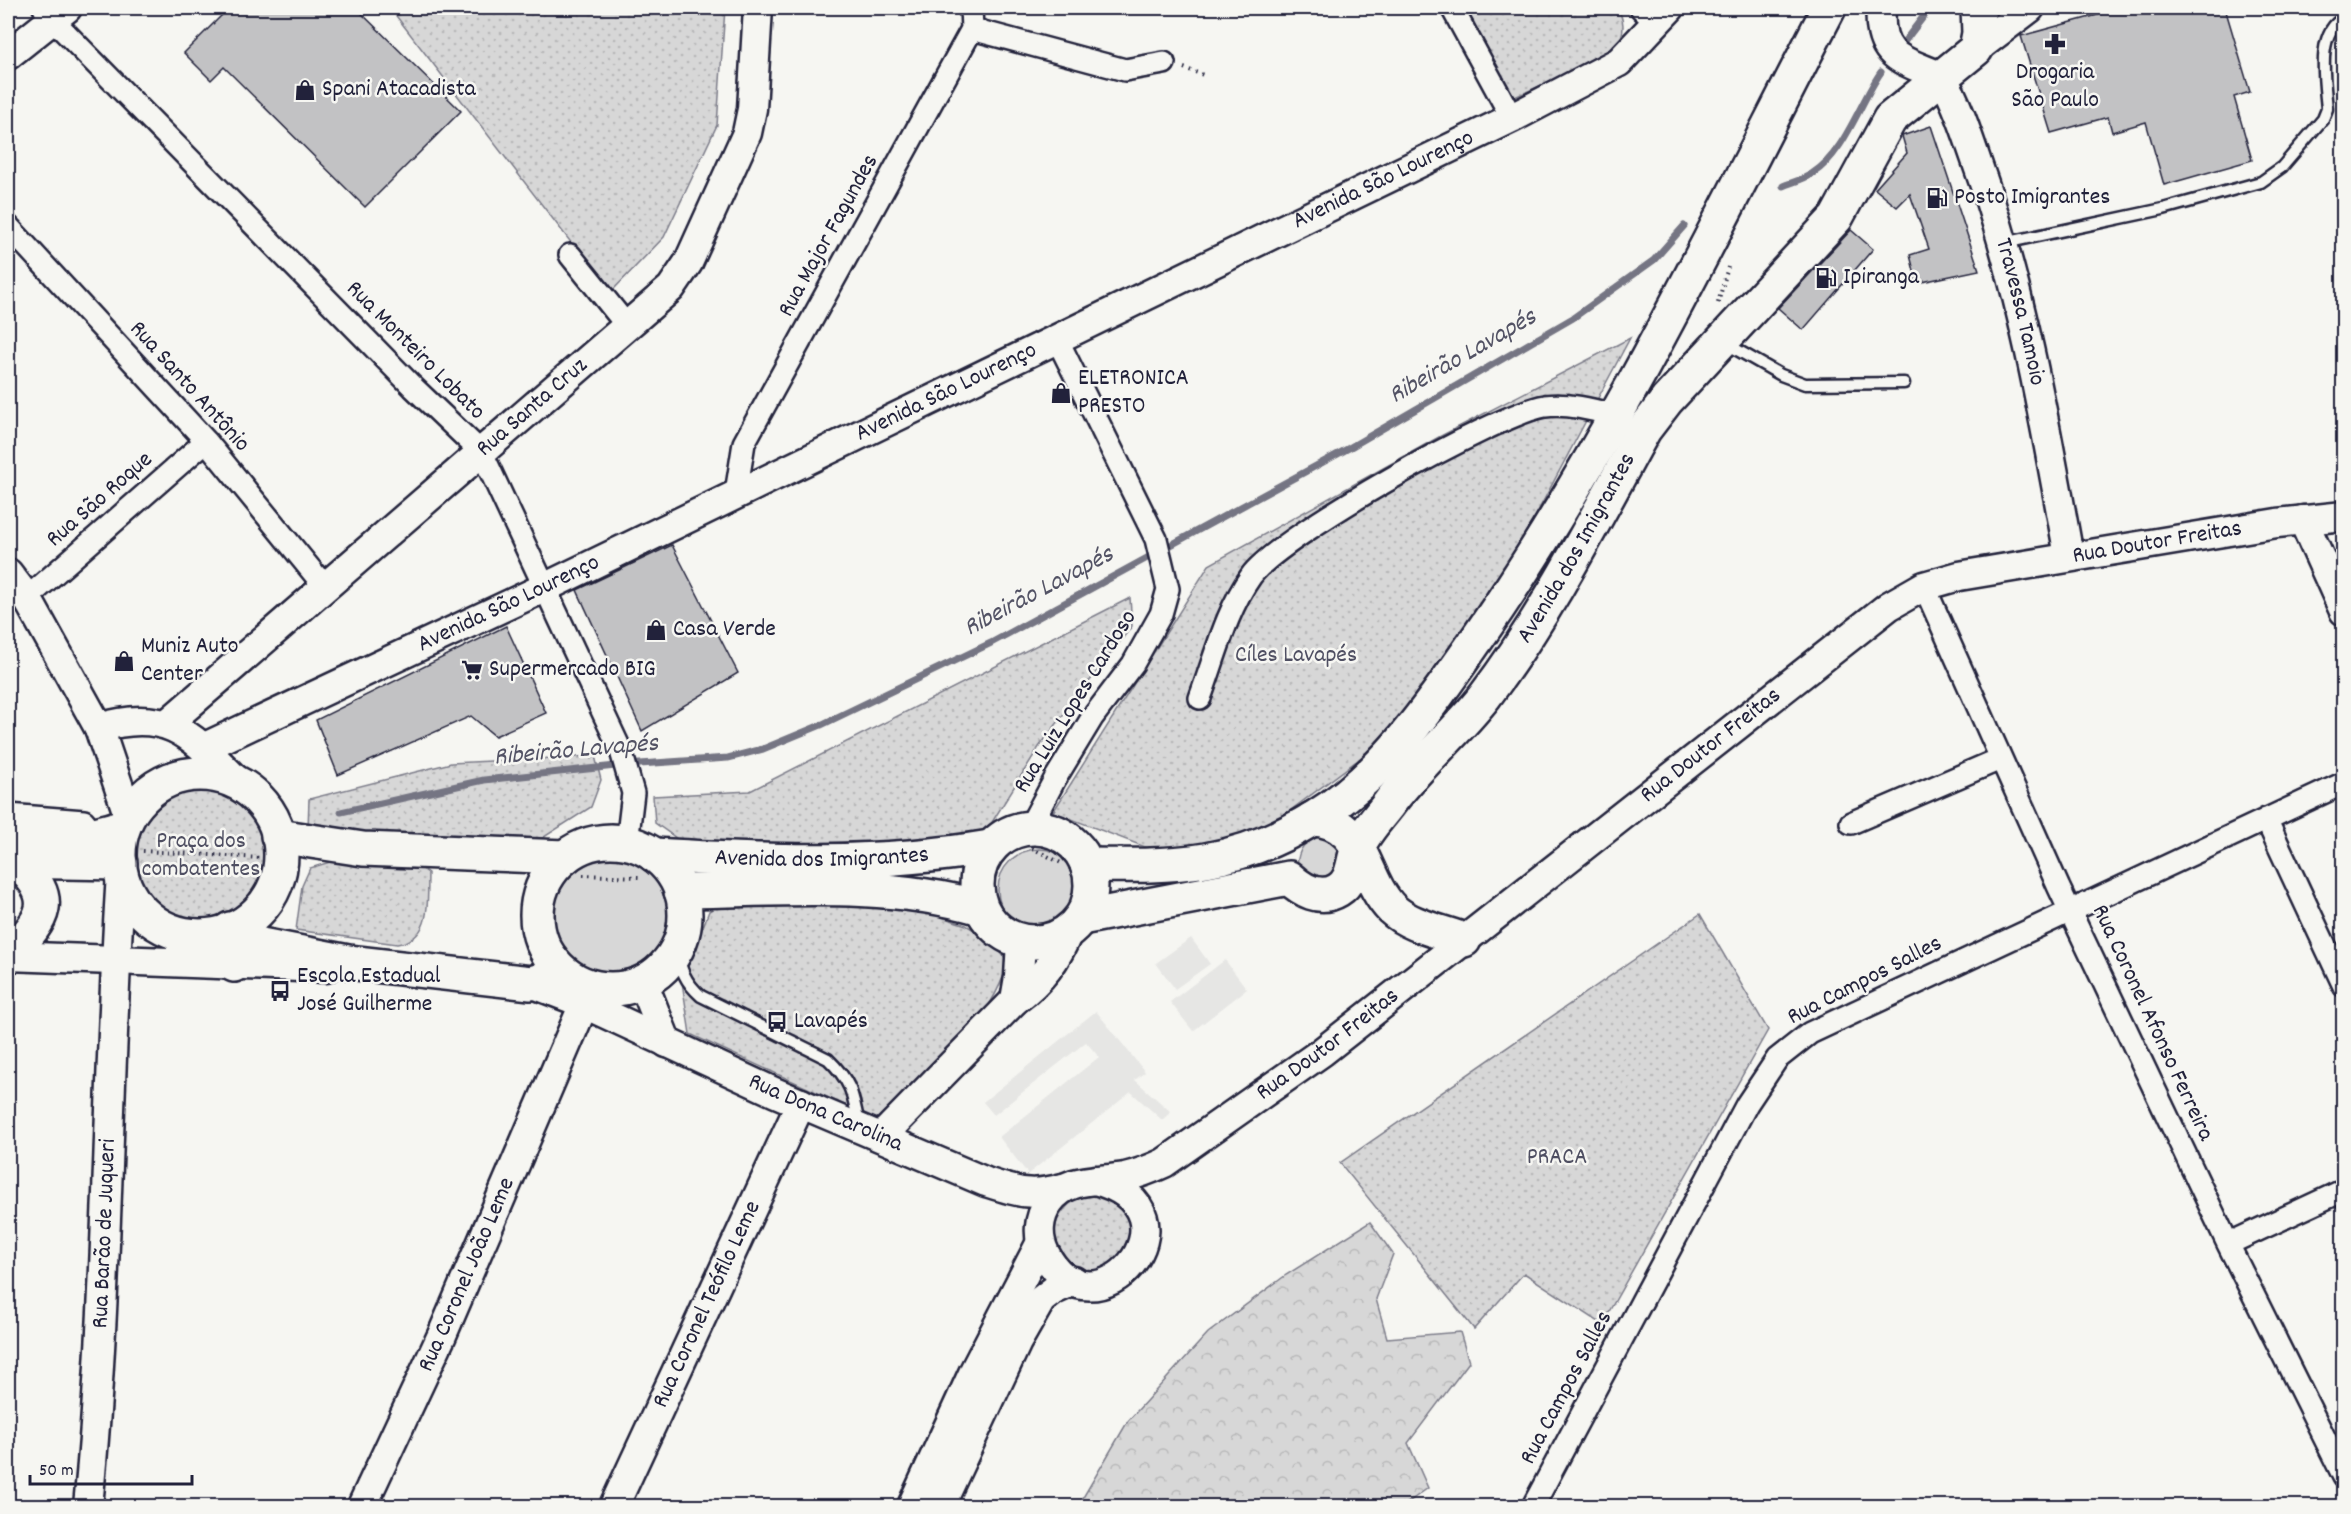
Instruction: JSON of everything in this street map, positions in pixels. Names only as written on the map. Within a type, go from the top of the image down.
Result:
[{"type":"main road","name":"Avenida dos Imigrantes","points":[[1088,869],[1173,866],[1212,861],[1259,846],[1303,824],[1344,795],[1403,741],[1440,693],[1521,576],[1617,416],[1829,8]]},
{"type":"main road","points":[[1976,49],[1979,33],[1978,8]]},
{"type":"main road","name":"Avenida dos Imigrantes","points":[[1289,878],[1302,890],[1319,895],[1337,891],[1347,881],[1355,866],[1357,849],[1389,803],[1457,730],[1485,696],[1527,635],[1644,430],[1666,400],[1836,218],[1890,119],[1976,49]]},
{"type":"main road","points":[[170,930],[195,936],[221,934],[244,923],[263,906],[275,885],[279,848],[265,808],[243,787],[221,777],[197,774],[174,778],[152,789],[135,806],[118,844],[131,898],[148,917],[170,930],[234,965]]},
{"type":"main road","points":[[990,847],[982,861],[977,878],[977,893],[981,908],[991,923],[1005,934],[1022,940],[1038,942],[1054,938],[1075,924],[1289,878],[1282,862],[1284,844],[1303,824],[1327,819],[1341,825],[1351,836],[1381,897],[1394,911],[1410,922],[1464,940]]},
{"type":"main road","points":[[1026,837],[1047,829],[1064,837],[1078,849],[1088,869],[1091,883],[1089,901],[1075,924]]},
{"type":"main road","name":"Avenida dos Imigrantes","points":[[659,866],[900,859],[990,847],[1014,831],[1026,837]]},
{"type":"main road","name":"Avenida dos Imigrantes","points":[[279,848],[363,849],[557,865],[594,843],[659,866],[856,890],[905,893],[952,900],[981,908]]},
{"type":"main road","points":[[11,853],[118,844]]},
{"type":"main road","points":[[8,956],[38,923],[42,901],[36,880],[11,853]]},
{"type":"main road","points":[[557,865],[542,886],[537,905],[537,924],[542,942],[551,959],[574,989]]},
{"type":"main road","points":[[230,929],[243,938],[261,945],[348,962],[574,989],[634,985],[661,970],[677,948],[683,933],[685,912],[659,866]]},
{"type":"street","name":"Rua Santa Cruz","points":[[168,723],[671,288],[681,275],[747,133],[752,109],[758,8]]},
{"type":"street","points":[[971,8],[972,30],[1125,70],[1164,63]]},
{"type":"street","points":[[1452,8],[1512,118]]},
{"type":"street","points":[[1881,8],[1881,28],[1887,46],[1908,65],[1942,77]]},
{"type":"street","points":[[1976,49],[2030,8]]},
{"type":"street","points":[[8,55],[54,12]]},
{"type":"street","name":"Rua Monteiro Lobato","points":[[54,12],[413,387],[482,453],[621,751],[659,866]]},
{"type":"street","name":"Avenida São Lourenço","points":[[203,748],[546,587],[1512,118],[1619,62],[1656,13]]},
{"type":"street","name":"Rua Major Fagundes","points":[[736,493],[744,443],[972,30]]},
{"type":"street","name":"Travessa Tamoio","points":[[1942,77],[1956,102],[2004,243],[2029,343],[2069,556]]},
{"type":"street","name":"Rua Santo Antônio","points":[[8,226],[206,441],[325,587]]},
{"type":"street","points":[[570,255],[628,327]]},
{"type":"street","name":"Rua Luiz Lopes Cardoso","points":[[1026,837],[1086,728],[1133,664],[1161,614],[1168,589],[1156,538],[1057,339]]},
{"type":"street","points":[[1200,698],[1232,609],[1251,574],[1292,540],[1372,490],[1507,417],[1546,406],[1581,407],[1617,416]]},
{"type":"street","name":"Rua São Roque","points":[[27,598],[206,441]]},
{"type":"street","name":"Rua Doutor Freitas","points":[[1143,1219],[1148,1183],[1164,1163],[1322,1052],[1889,606],[1924,586],[1959,576],[2069,556],[2303,520],[2343,516]]},
{"type":"street","points":[[2303,520],[2343,611]]},
{"type":"street","points":[[8,573],[27,598],[99,728],[118,844],[115,961]]},
{"type":"street","name":"Rua Coronel Afonso Ferreira","points":[[1924,586],[2070,910],[2228,1244],[2343,1477]]},
{"type":"street","points":[[99,728],[140,719],[168,723],[203,748],[243,787]]},
{"type":"street","points":[[1851,823],[2000,759]]},
{"type":"street","name":"Rua Campos Salles","points":[[1533,1506],[1747,1104],[1777,1059],[1810,1033],[2343,783]]},
{"type":"street","points":[[8,815],[84,821],[118,844]]},
{"type":"street","points":[[2266,819],[2343,986]]},
{"type":"street","points":[[871,1133],[1015,1000],[1034,986],[1052,965],[1075,924]]},
{"type":"street","points":[[1015,1000],[1022,940]]},
{"type":"street","points":[[8,956],[328,968],[348,962]]},
{"type":"street","name":"Rua Barão de Juqueri","points":[[88,1506],[100,1392],[115,961]]},
{"type":"street","points":[[634,985],[667,1043]]},
{"type":"street","name":"Rua Coronel João Leme","points":[[362,1506],[442,1335],[566,1040],[574,989]]},
{"type":"street","name":"Rua Dona Carolina","points":[[574,989],[667,1043],[986,1182],[1014,1191],[1039,1194],[1063,1188]]},
{"type":"street","name":"Rua Coronel Teófilo Leme","points":[[614,1506],[801,1103]]},
{"type":"street","name":"Rua Doutor Freitas","points":[[1095,1180],[1122,1177],[1164,1163]]},
{"type":"street","points":[[912,1506],[1040,1235],[1050,1201],[1063,1188],[1074,1183],[1095,1180],[1113,1184],[1128,1195],[1143,1219],[1144,1238],[1138,1257],[1127,1272],[1105,1284],[1087,1285],[1074,1281],[1053,1268],[1040,1235]]},
{"type":"street","name":"Rua Dona Carolina","points":[[986,1182],[1024,1210],[1040,1235]]},
{"type":"street","points":[[2228,1244],[2343,1190]]},
{"type":"street","points":[[940,1506],[1017,1342],[1041,1300],[1054,1290],[1074,1281]]},
{"type":"lane","points":[[2004,243],[2163,209],[2261,182],[2282,166],[2323,118],[2327,109],[2325,43],[2331,30],[2343,18]]},
{"type":"lane","points":[[1722,341],[1780,375],[1805,384],[1904,383]]},
{"type":"lane","points":[[677,948],[681,971],[690,986],[701,996],[828,1059],[841,1072],[852,1089],[871,1133]]},
{"type":"path","points":[[1716,308],[1730,260]]},
{"type":"path","points":[[1026,837],[1071,868],[1088,869]]},
{"type":"path","points":[[118,844],[279,848]]},
{"type":"path","points":[[557,865],[621,878],[659,866]]},
{"type":"shaded area","points":[[1191,938],[1210,964],[1175,989],[1156,963]]},
{"type":"shaded area","points":[[1225,960],[1247,989],[1193,1031],[1170,1002]]},
{"type":"shaded area","points":[[1096,1011],[1145,1072],[1135,1080],[1171,1112],[1162,1120],[1131,1092],[1028,1174],[999,1137],[1099,1057],[1086,1042],[994,1115],[983,1102]]},
{"type":"green space","points":[[390,8],[725,8],[717,125],[664,237],[610,293]]},
{"type":"green space","points":[[1465,8],[1617,8],[1623,29],[1619,42],[1601,56],[1508,100],[1458,11]]},
{"type":"green space","name":"Cíles Lavapés","points":[[1630,338],[1471,637],[1378,745],[1272,824],[1208,848],[1145,847],[1053,812],[1209,565],[1439,437]]},
{"type":"green space","points":[[1130,598],[1132,626],[1039,747],[984,835],[911,857],[689,847],[655,823],[653,796],[750,791]]},
{"type":"green space","points":[[595,756],[601,780],[591,807],[541,839],[308,829],[309,799],[451,763]]},
{"type":"green space","name":"Praça dos combatentes","points":[[201,790],[226,795],[248,809],[262,831],[267,856],[262,881],[248,903],[226,917],[201,922],[176,917],[154,903],[140,881],[135,856],[140,831],[154,809],[176,795]]},
{"type":"green space","points":[[1321,836],[1344,847],[1328,889],[1297,866],[1303,846]]},
{"type":"green space","points":[[1039,849],[1055,852],[1068,861],[1077,874],[1080,890],[1077,906],[1068,919],[1055,928],[1039,931],[1023,928],[1010,919],[1001,906],[998,890],[1001,874],[1010,861],[1023,852]]},
{"type":"green space","points":[[610,852],[634,857],[654,870],[667,890],[672,914],[667,938],[654,958],[634,971],[610,976],[586,971],[566,958],[553,938],[548,914],[553,890],[566,870],[586,857]]},
{"type":"green space","points":[[356,861],[417,865],[428,873],[426,917],[417,935],[409,941],[397,944],[296,930],[302,886],[310,868],[330,862]]},
{"type":"green space","points":[[729,899],[917,909],[966,925],[992,941],[1008,962],[999,986],[972,1029],[954,1049],[877,1120],[690,1034],[682,982],[709,911]]},
{"type":"green space","name":"PRACA","points":[[1700,914],[1768,1030],[1602,1324],[1524,1273],[1474,1329],[1340,1163]]},
{"type":"green space","points":[[1086,1194],[1105,1197],[1117,1204],[1126,1215],[1133,1231],[1118,1264],[1095,1272],[1069,1263],[1060,1254],[1055,1243],[1054,1232],[1057,1220],[1073,1201]]},
{"type":"green space","points":[[1370,1222],[1393,1254],[1376,1299],[1387,1338],[1460,1332],[1469,1362],[1408,1443],[1428,1488],[1403,1506],[1078,1506],[1128,1421],[1208,1333],[1286,1275]]},
{"type":"building","points":[[229,8],[356,8],[461,111],[365,207],[224,67],[211,80],[184,53]]},
{"type":"building","points":[[2123,8],[2225,8],[2250,92],[2234,97],[2252,160],[2164,185],[2146,122],[2112,132],[2108,117],[2051,133],[2021,36]]},
{"type":"building","name":"Posto Imigrantes","points":[[1931,126],[1979,270],[1917,283],[1910,255],[1929,249],[1910,194],[1897,207],[1875,189],[1907,153],[1902,136]]},
{"type":"building","name":"Ipiranga","points":[[1851,230],[1873,249],[1803,330],[1778,308]]},
{"type":"building","name":"Casa Verde","points":[[672,545],[738,673],[642,731],[577,590]]},
{"type":"building","name":"Supermercado BIG","points":[[506,626],[546,713],[495,736],[471,716],[338,775],[316,720]]},
{"type":"waterway","name":"Ribeirão Lavapés","points":[[1904,42],[1930,8]]},
{"type":"waterway","name":"Ribeirão Lavapés","points":[[1783,186],[1810,175],[1834,153],[1881,72]]},
{"type":"waterway","name":"Ribeirão Lavapés","points":[[341,812],[484,780],[625,765],[728,758],[763,749],[821,725],[991,643],[1349,448],[1573,318],[1654,260],[1684,226]]},
{"type":"place","name":"Drogaria São Paulo","points":[[2055,44]]},
{"type":"place","name":"Spani Atacadista","points":[[305,90]]},
{"type":"place","name":"Posto Imigrantes","points":[[1937,198]]},
{"type":"place","name":"Ipiranga","points":[[1826,278]]},
{"type":"place","name":"ELETRONICA PRESTO","points":[[1061,393]]},
{"type":"place","name":"Casa Verde","points":[[656,630]]},
{"type":"place","name":"Muniz Auto Center","points":[[124,661]]},
{"type":"place","name":"Supermercado BIG","points":[[472,670]]},
{"type":"place","name":"Escola Estadual José Guilherme","points":[[280,991]]},
{"type":"place","name":"Lavapés","points":[[777,1022]]}]
